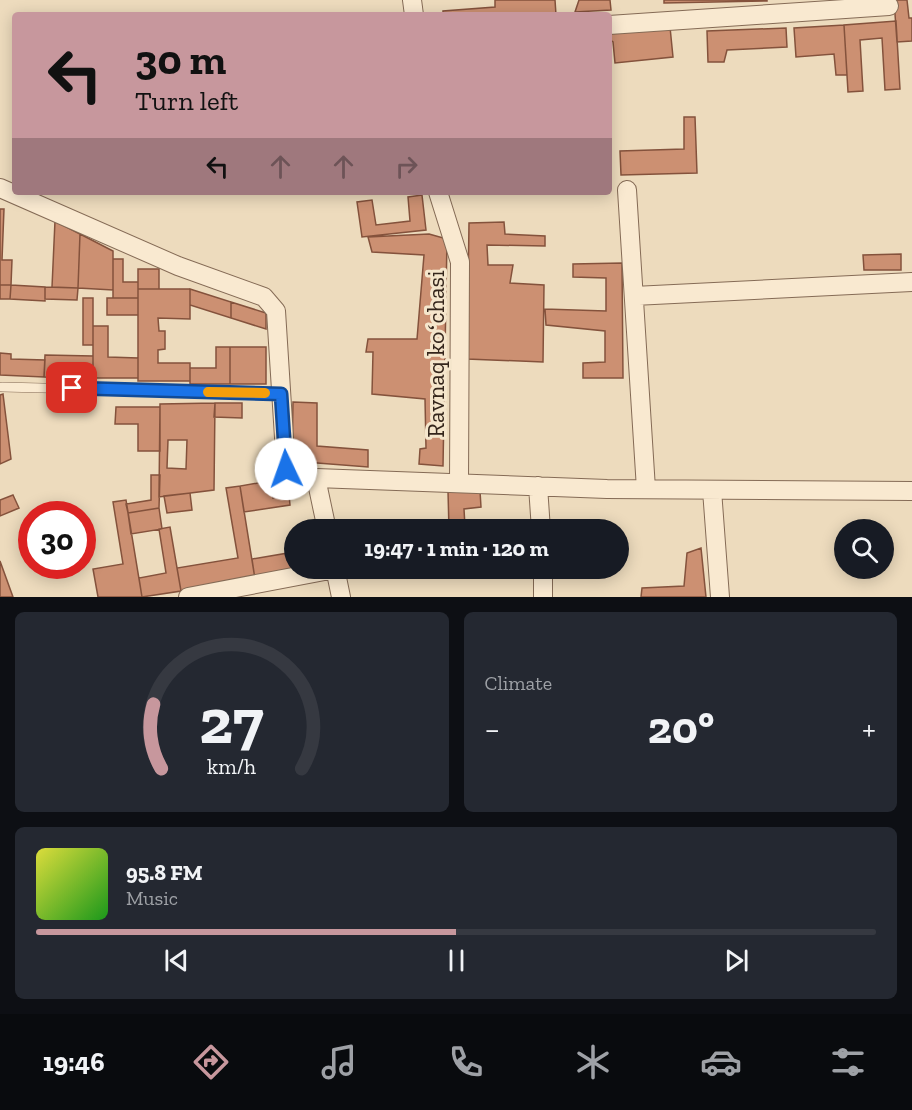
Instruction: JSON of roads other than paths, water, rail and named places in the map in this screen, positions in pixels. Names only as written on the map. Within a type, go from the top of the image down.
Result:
[{"type":"street","points":[[612,25],[889,6]]},
{"type":"street","points":[[627,190],[646,489]]},
{"type":"street","points":[[16,195],[178,266],[264,297],[276,311],[286,469],[289,475],[297,478],[646,489],[912,492]]},
{"type":"street","name":"Ravnaq koʻchasi","points":[[439,195],[460,262],[459,482]]},
{"type":"street","points":[[634,296],[912,282]]},
{"type":"street","points":[[316,478],[325,519]]},
{"type":"street","points":[[538,486],[540,519]]},
{"type":"street","points":[[712,490],[720,597]]},
{"type":"street","points":[[188,597],[284,579]]},
{"type":"street","points":[[337,579],[341,597]]},
{"type":"street","points":[[543,579],[543,597]]},
{"type":"lane","points":[[3,387],[281,394]]}]
